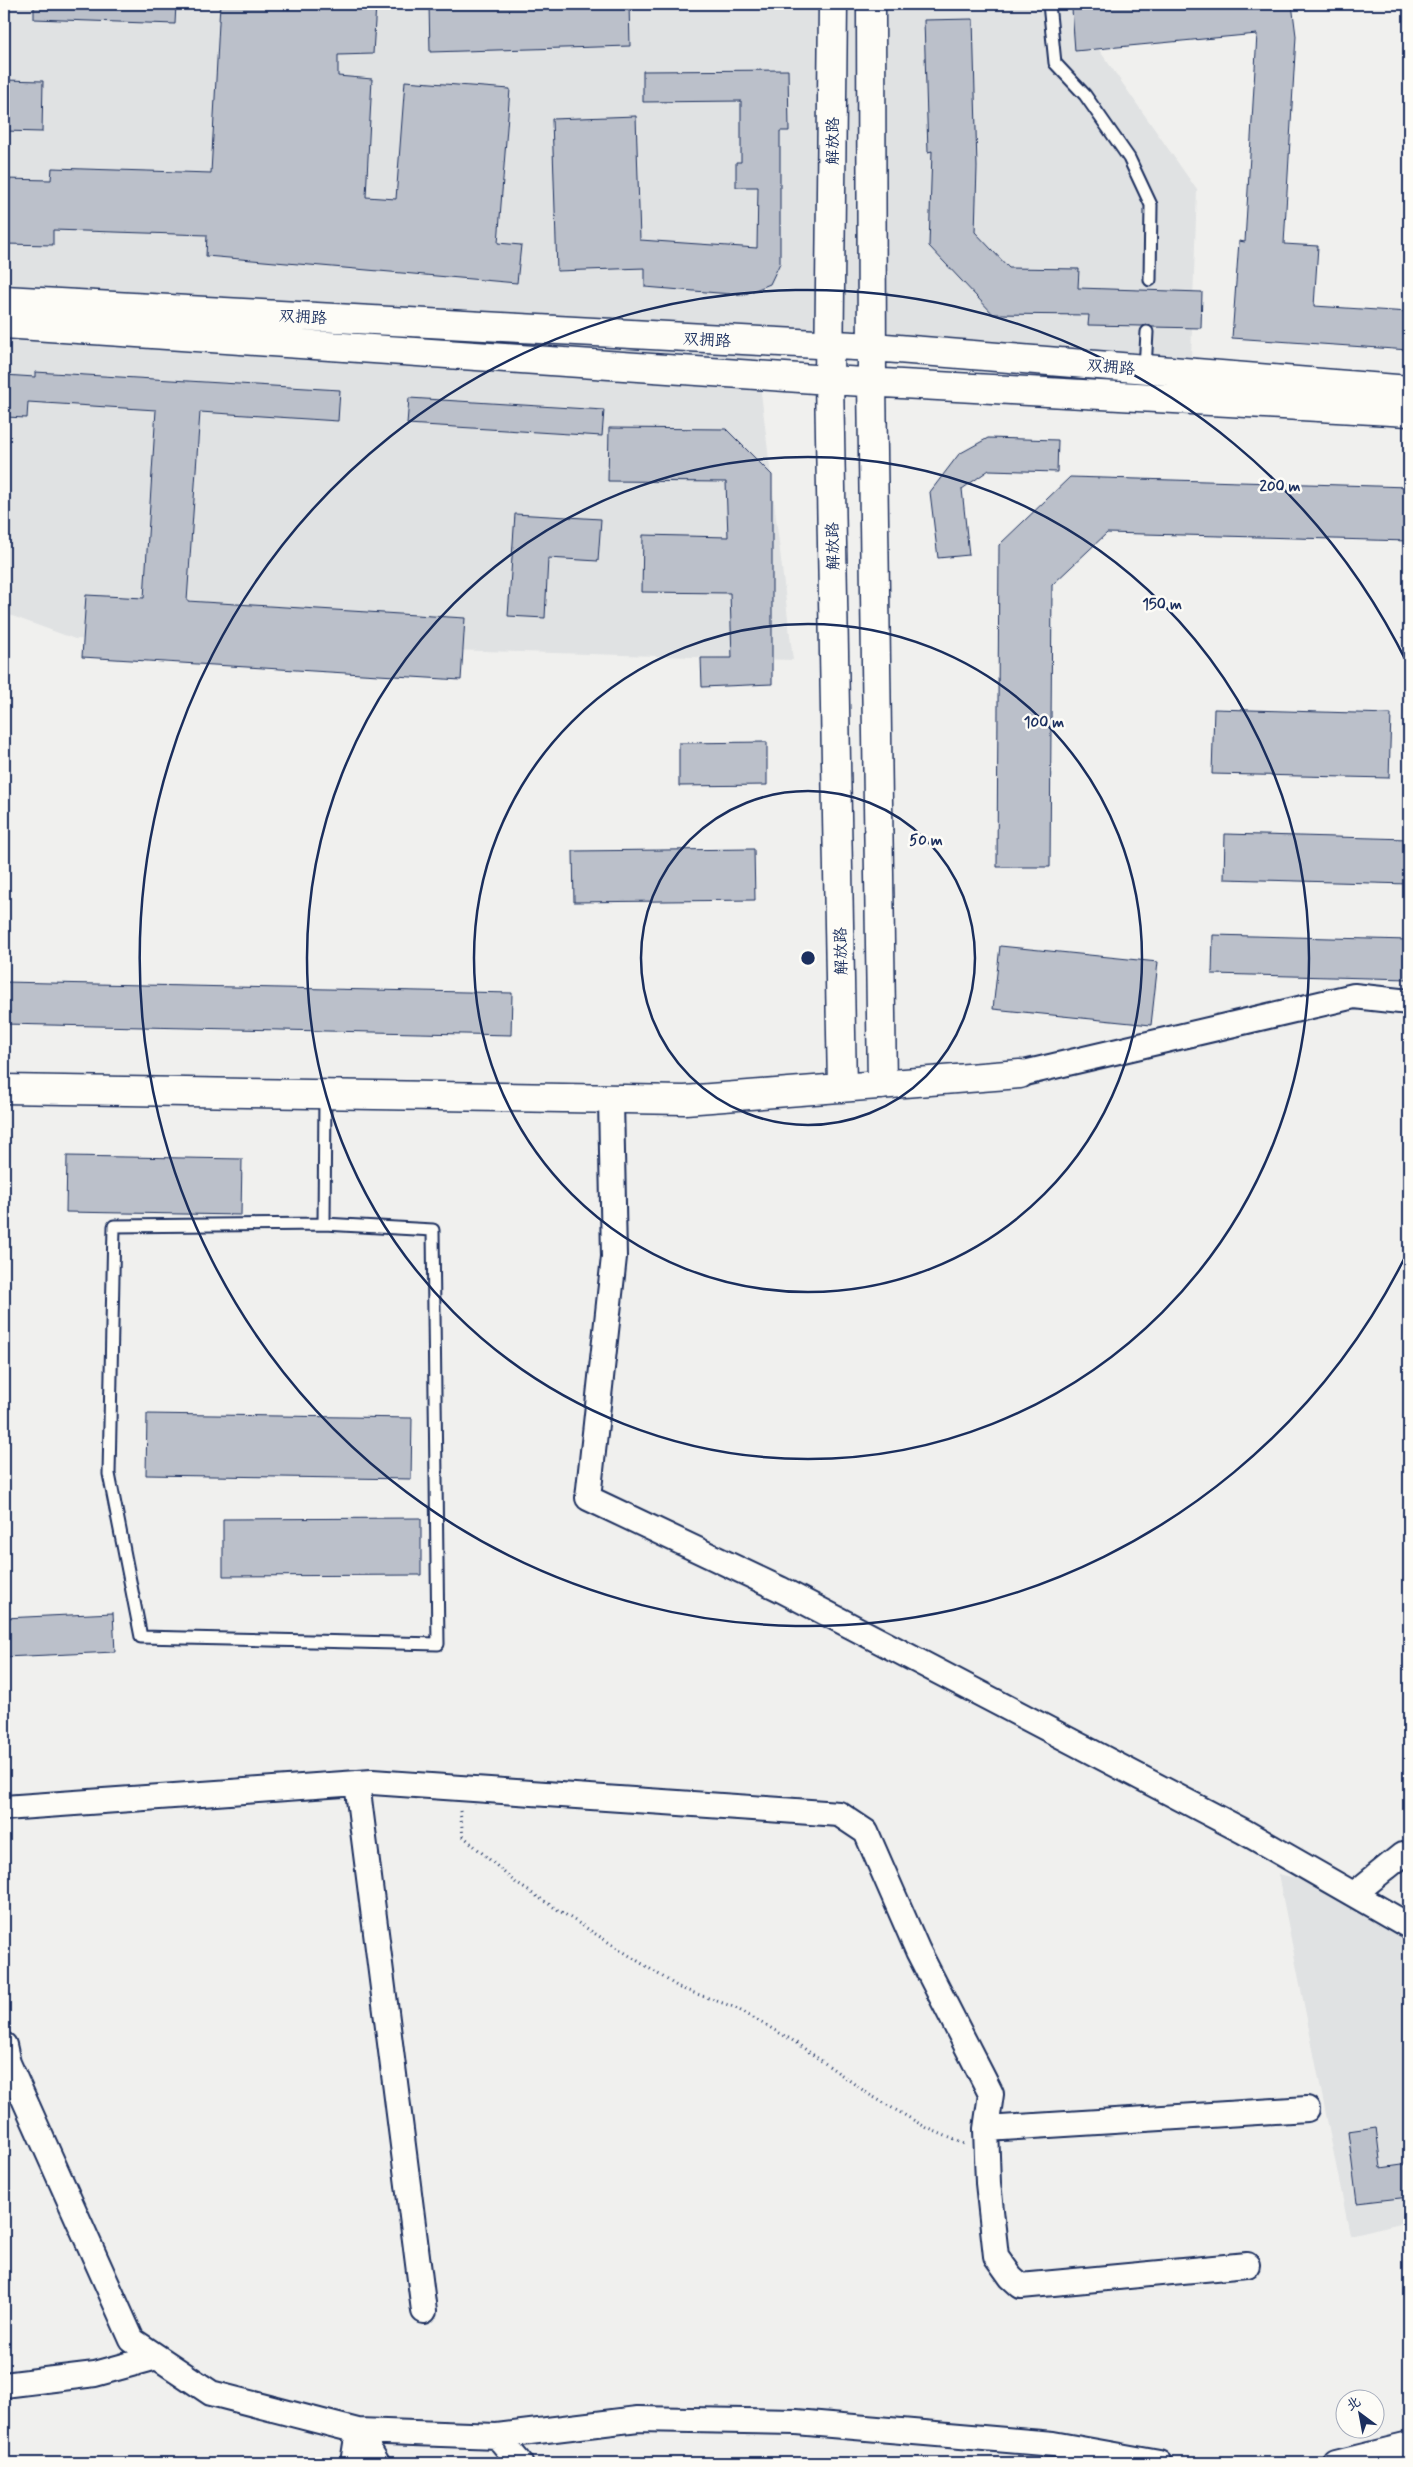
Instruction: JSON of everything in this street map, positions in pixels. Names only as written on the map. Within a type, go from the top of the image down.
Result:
[{"type":"main road","name":"解放路","points":[[833,4],[829,380],[842,1088]]},
{"type":"main road","points":[[870,4],[872,382],[882,1085]]},
{"type":"main road","name":"双拥路","points":[[4,300],[873,347],[1409,390]]},
{"type":"main road","name":"双拥路","points":[[4,324],[829,380],[1409,412]]},
{"type":"main road","points":[[4,1089],[685,1100],[1020,1074]]},
{"type":"street","points":[[1020,1074],[1354,996],[1409,1002]]},
{"type":"street","points":[[611,1099],[614,1256],[588,1498],[780,1589],[1243,1831],[1409,1926]]},
{"type":"street","points":[[4,1808],[372,1782],[839,1814],[866,1832],[918,1951],[991,2094],[986,2129],[996,2256],[1011,2277],[1021,2286],[1247,2265]]},
{"type":"street","points":[[357,1783],[424,2312]]},
{"type":"street","points":[[1354,1894],[1402,1855],[1409,1855]]},
{"type":"street","points":[[4,2045],[8,2062],[132,2340],[211,2393],[358,2432],[497,2436],[638,2419],[796,2422],[1053,2444],[1159,2463]]},
{"type":"street","points":[[986,2129],[1306,2109]]},
{"type":"street","points":[[4,2386],[95,2374],[157,2357]]},
{"type":"street","points":[[353,2463],[358,2432]]},
{"type":"street","points":[[358,2432],[377,2463]]},
{"type":"street","points":[[497,2436],[520,2463]]},
{"type":"street","points":[[1336,2463],[1409,2445]]},
{"type":"lane","points":[[1049,4],[1055,63],[1085,94],[1129,158],[1151,205],[1150,280]]},
{"type":"lane","points":[[1145,369],[1147,332]]},
{"type":"lane","points":[[324,1224],[325,1095]]},
{"type":"lane","points":[[324,1224],[433,1230],[438,1644],[141,1637],[108,1474],[114,1226],[324,1224]]},
{"type":"path","points":[[456,1787],[463,1836],[516,1883],[680,1988],[734,2007],[792,2040],[870,2095],[927,2128],[987,2154]]},
{"type":"shaded area","points":[[4,4],[1067,4],[1197,190],[1191,358],[754,334],[793,660],[75,639],[4,613]]},
{"type":"shaded area","points":[[1278,1874],[1318,1883],[1409,1935],[1409,2221],[1350,2235]]},
{"type":"building","points":[[34,4],[176,4],[175,24],[34,19]]},
{"type":"building","points":[[220,4],[376,4],[373,54],[338,55],[338,76],[372,79],[366,197],[396,199],[405,81],[510,89],[498,243],[521,245],[517,283],[206,256],[207,235],[53,230],[53,245],[4,244],[4,179],[51,180],[52,168],[211,173]]},
{"type":"building","points":[[429,4],[629,4],[630,46],[430,52]]},
{"type":"building","points":[[1129,4],[1292,4],[1296,36],[1284,244],[1318,246],[1314,306],[1409,312],[1409,350],[1232,338],[1239,241],[1245,242],[1257,34],[1075,51],[1072,9]]},
{"type":"building","points":[[973,19],[977,167],[975,232],[1009,268],[1079,269],[1078,288],[1202,292],[1201,328],[1152,327],[1147,325],[1088,325],[1089,315],[993,314],[929,246],[932,151],[928,152],[924,20]]},
{"type":"building","points":[[788,70],[789,131],[780,131],[780,263],[770,284],[743,295],[645,287],[645,268],[557,271],[552,119],[636,116],[640,240],[757,248],[758,187],[736,187],[736,162],[741,162],[741,101],[643,102],[643,71]]},
{"type":"building","points":[[4,80],[43,81],[42,132],[4,131]]},
{"type":"building","points":[[35,372],[340,390],[338,421],[200,412],[187,601],[465,618],[461,680],[82,657],[86,595],[144,598],[156,410],[28,402],[27,418],[4,417],[4,375],[35,377]]},
{"type":"building","points":[[409,398],[604,410],[602,436],[407,424]]},
{"type":"building","points":[[609,428],[726,429],[772,475],[772,684],[702,687],[701,658],[732,658],[730,593],[642,592],[643,535],[728,537],[726,482],[608,481]]},
{"type":"building","points":[[988,438],[1058,440],[1057,472],[989,470],[962,489],[969,555],[938,558],[930,492],[959,454]]},
{"type":"building","points":[[1070,477],[1409,487],[1409,541],[1107,533],[1052,585],[1050,867],[997,867],[999,545]]},
{"type":"building","points":[[515,514],[601,519],[598,561],[548,558],[545,618],[508,616]]},
{"type":"building","points":[[1214,709],[1391,714],[1389,778],[1212,774]]},
{"type":"building","points":[[767,742],[767,785],[679,786],[679,743]]},
{"type":"building","points":[[1225,834],[1409,839],[1409,884],[1224,879]]},
{"type":"building","points":[[754,849],[755,900],[574,902],[573,851]]},
{"type":"building","points":[[1213,935],[1409,940],[1409,979],[1212,974]]},
{"type":"building","points":[[1000,946],[1158,962],[1151,1025],[993,1009]]},
{"type":"building","points":[[4,982],[512,993],[511,1035],[4,1024]]},
{"type":"building","points":[[67,1156],[242,1159],[241,1215],[66,1212]]},
{"type":"building","points":[[147,1414],[412,1418],[411,1479],[146,1475]]},
{"type":"building","points":[[421,1518],[421,1575],[223,1576],[223,1519]]},
{"type":"building","points":[[113,1613],[115,1652],[4,1657],[4,1618]]},
{"type":"building","points":[[1376,2127],[1381,2168],[1409,2164],[1409,2197],[1357,2203],[1348,2131]]}]
